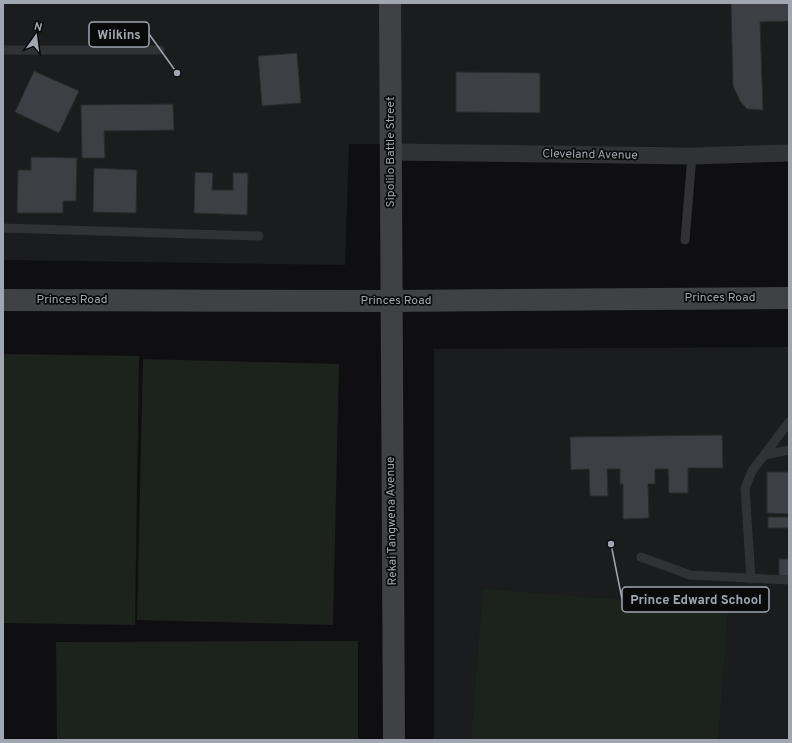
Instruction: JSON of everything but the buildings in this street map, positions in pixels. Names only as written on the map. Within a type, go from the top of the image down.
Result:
[{"type":"main road","name":"Sipolilo Battle Street","points":[[390,3],[390,301]]},
{"type":"main road","name":"Princes Road","points":[[3,300],[390,301],[789,298]]},
{"type":"main road","name":"Rekai Tangwena Avenue","points":[[390,301],[394,740]]},
{"type":"street","name":"Cleveland Avenue","points":[[391,152],[692,156],[789,153]]},
{"type":"lane","points":[[3,50],[160,50]]},
{"type":"lane","points":[[685,240],[692,156]]},
{"type":"lane","points":[[3,228],[259,236]]},
{"type":"lane","points":[[751,579],[745,488],[752,471],[789,422]]},
{"type":"lane","points":[[765,455],[789,450]]},
{"type":"lane","points":[[641,557],[690,575],[789,580]]},
{"type":"shaded area","points":[[3,3],[789,3],[789,148],[349,144],[345,265],[3,260]]},
{"type":"shaded area","points":[[789,347],[789,740],[434,740],[434,349]]},
{"type":"shaded area","points":[[3,354],[139,356],[135,625],[3,623]]},
{"type":"shaded area","points":[[143,359],[339,364],[333,625],[137,620]]},
{"type":"shaded area","points":[[483,589],[728,608],[718,740],[471,740]]},
{"type":"shaded area","points":[[358,641],[358,740],[57,740],[56,642]]},
{"type":"place","name":"Wilkins","points":[[177,73]]},
{"type":"place","name":"Prince Edward School","points":[[611,544]]}]
